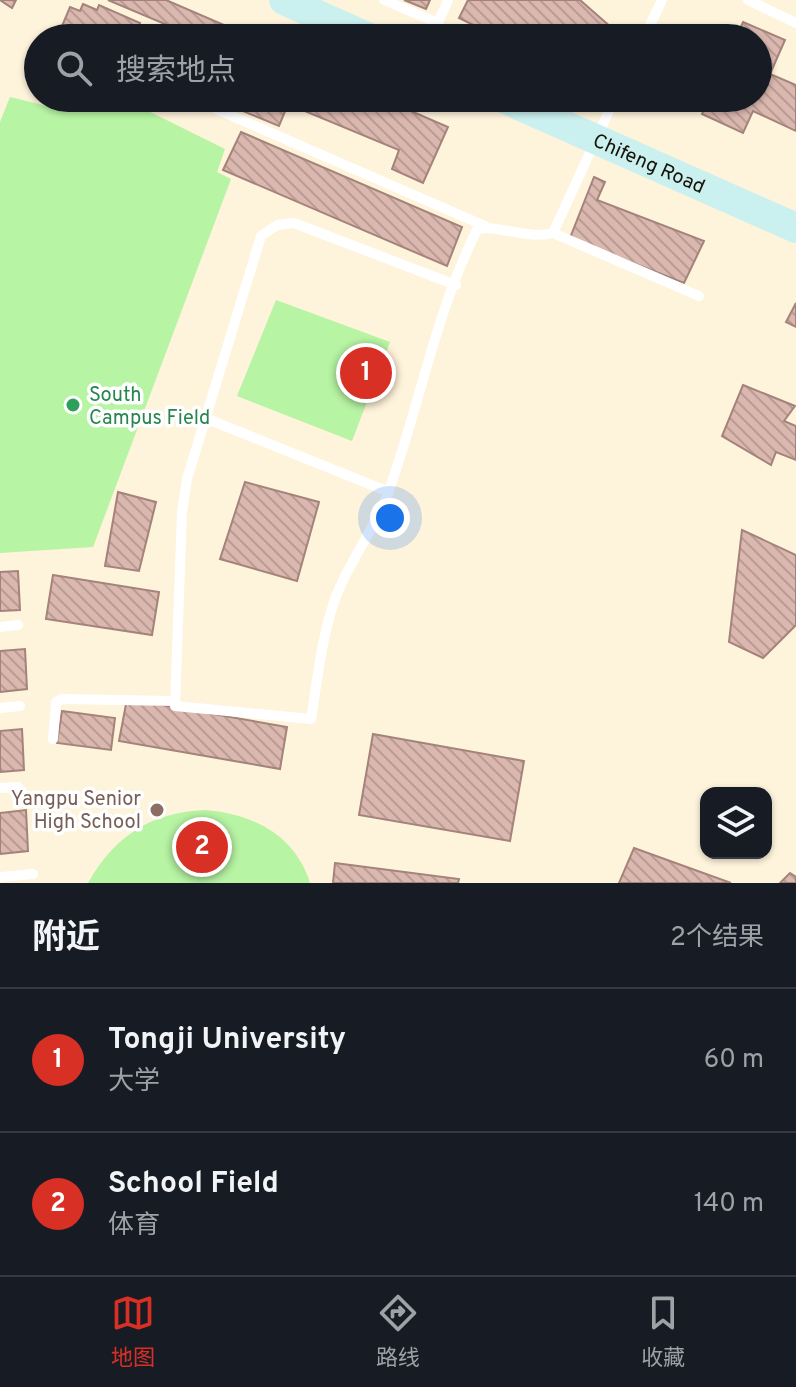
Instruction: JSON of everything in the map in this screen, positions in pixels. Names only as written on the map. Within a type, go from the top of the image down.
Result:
[{"type":"street","points":[[284,0],[338,24]]},
{"type":"street","name":"Chifeng Road","points":[[534,112],[796,228]]},
{"type":"lane","points":[[384,0],[438,23],[448,0]]},
{"type":"lane","points":[[651,24],[662,0]]},
{"type":"lane","points":[[748,0],[796,23]]},
{"type":"lane","points":[[223,112],[485,226],[528,237],[553,233],[699,296]]},
{"type":"lane","points":[[553,233],[608,112]]},
{"type":"lane","points":[[456,285],[294,223],[277,225],[261,236],[205,418],[182,512],[175,706],[311,719],[333,605],[389,492],[435,339],[456,285],[472,239],[477,230],[485,226]]},
{"type":"lane","points":[[205,418],[389,492]]},
{"type":"lane","points":[[0,627],[18,625]]},
{"type":"lane","points":[[53,739],[53,710],[62,699],[175,701]]},
{"type":"lane","points":[[0,708],[20,706]]},
{"type":"lane","points":[[0,788],[18,787]]},
{"type":"lane","points":[[0,877],[33,874]]},
{"type":"green space","name":"South Campus Field","points":[[10,97],[24,100],[24,112],[150,112],[225,149],[217,172],[231,179],[93,547],[0,553],[0,122]]},
{"type":"green space","points":[[276,300],[390,342],[352,441],[237,396]]},
{"type":"green space","points":[[205,810],[240,816],[270,830],[294,852],[310,883],[88,883],[110,852],[136,830],[168,816]]},
{"type":"building","points":[[0,0],[16,0],[12,8]]},
{"type":"building","points":[[108,0],[166,0],[222,24],[165,24]]},
{"type":"building","points":[[404,0],[430,0],[426,9]]},
{"type":"building","points":[[468,0],[580,0],[607,24],[471,24],[459,18]]},
{"type":"building","points":[[83,4],[97,10],[99,5],[140,23],[63,24],[70,7],[80,11]]},
{"type":"building","points":[[772,34],[785,40],[772,69]]},
{"type":"building","points":[[772,75],[796,85],[796,131],[755,112],[772,112]]},
{"type":"building","points":[[245,112],[285,112],[279,126]]},
{"type":"building","points":[[307,112],[413,112],[448,127],[423,183],[392,169],[399,150]]},
{"type":"building","points":[[703,112],[753,112],[743,133]]},
{"type":"building","points":[[241,132],[462,227],[447,266],[223,170]]},
{"type":"building","points":[[594,177],[605,182],[597,200],[704,241],[684,283],[570,238]]},
{"type":"building","points":[[796,303],[796,327],[786,322]]},
{"type":"building","points":[[743,385],[795,406],[784,421],[796,426],[796,460],[776,452],[771,465],[722,436]]},
{"type":"building","points":[[245,482],[319,502],[297,581],[220,559]]},
{"type":"building","points":[[118,492],[156,502],[139,571],[105,566]]},
{"type":"building","points":[[742,530],[796,555],[796,625],[763,658],[729,642]]},
{"type":"building","points":[[18,571],[20,610],[0,611],[0,572]]},
{"type":"building","points":[[53,575],[159,592],[152,635],[46,619]]},
{"type":"building","points":[[25,649],[27,689],[0,692],[0,651]]},
{"type":"building","points":[[127,699],[287,727],[280,769],[119,741]]},
{"type":"building","points":[[62,711],[115,718],[111,750],[57,743]]},
{"type":"building","points":[[22,729],[24,770],[0,772],[0,731]]},
{"type":"building","points":[[373,734],[524,761],[510,841],[359,815]]},
{"type":"building","points":[[26,810],[28,851],[0,854],[0,813]]},
{"type":"building","points":[[634,848],[731,883],[619,883]]},
{"type":"building","points":[[335,863],[459,879],[458,883],[333,883]]},
{"type":"building","points":[[790,873],[796,877],[796,883],[780,883]]},
{"type":"place","name":"Tongji University","points":[[366,373]]},
{"type":"place","name":"South Campus Field","points":[[73,405]]},
{"type":"place","name":"Yangpu Senior High School","points":[[157,810]]},
{"type":"place","name":"School Field","points":[[202,847]]}]
